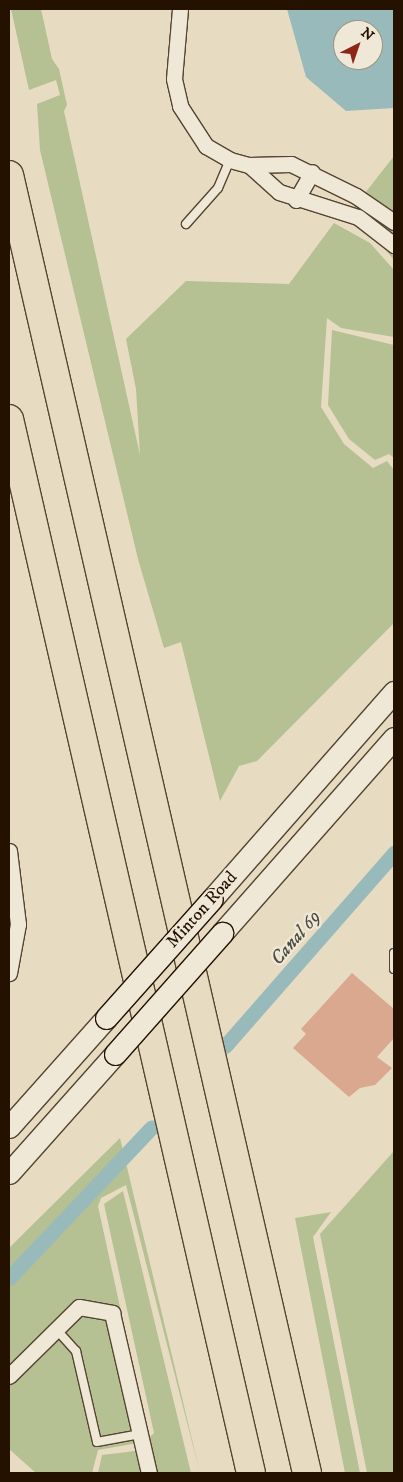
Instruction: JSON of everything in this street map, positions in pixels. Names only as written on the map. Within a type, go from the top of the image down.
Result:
[{"type":"highway","points":[[9,175],[307,1473]]},
{"type":"highway","points":[[9,419],[251,1473]]},
{"type":"main road","name":"Minton Road","points":[[9,1127],[394,692]]},
{"type":"main road","name":"Minton Road","points":[[9,1173],[394,738]]},
{"type":"street","points":[[180,9],[174,79],[180,106],[206,146],[230,160],[249,164],[291,164],[312,172],[356,196],[394,222]]},
{"type":"street","points":[[249,164],[279,192],[296,200],[352,216],[394,245]]},
{"type":"street","points":[[296,200],[312,172]]},
{"type":"street","points":[[352,216],[356,196]]},
{"type":"street","points":[[9,851],[18,924],[9,972]]},
{"type":"street","points":[[9,1376],[79,1307],[112,1313],[149,1473]]},
{"type":"lane","points":[[186,224],[218,188],[230,160]]},
{"type":"lane","points":[[394,953],[394,969]]},
{"type":"lane","points":[[56,1329],[76,1351],[97,1442],[140,1434]]},
{"type":"green space","points":[[11,9],[41,9],[52,59],[59,69],[67,105],[64,111],[140,455],[136,389],[126,339],[186,281],[289,284],[334,223],[370,243],[394,270],[394,337],[341,328],[327,318],[321,407],[344,444],[373,468],[387,461],[394,470],[394,623],[257,761],[239,766],[220,801],[181,642],[164,648],[138,559],[40,150],[37,104],[60,95],[56,80],[29,90]]},
{"type":"green space","points":[[394,156],[394,260],[375,237],[344,220]]},
{"type":"green space","points":[[332,330],[394,345],[394,458],[389,454],[375,460],[349,439],[328,405]]},
{"type":"green space","points":[[120,1138],[200,1473],[126,1185],[101,1198],[98,1206],[147,1431],[132,1444],[98,1450],[92,1473],[36,1473],[9,1449],[9,1248]]},
{"type":"green space","points":[[394,1151],[394,1473],[367,1473],[320,1234]]},
{"type":"green space","points":[[123,1191],[191,1473],[98,1473],[102,1455],[135,1451],[154,1433],[104,1204]]},
{"type":"green space","points":[[331,1212],[313,1237],[360,1473],[345,1473],[295,1218]]},
{"type":"water","points":[[287,9],[394,9],[394,108],[346,111],[306,77]]},
{"type":"building","points":[[352,973],[394,1009],[394,1038],[377,1057],[392,1068],[375,1085],[360,1088],[349,1097],[293,1048],[306,1034],[301,1029]]},
{"type":"waterway","name":"Canal 69","points":[[225,1046],[394,853]]},
{"type":"waterway","name":"Canal 69","points":[[9,1278],[151,1128]]}]
